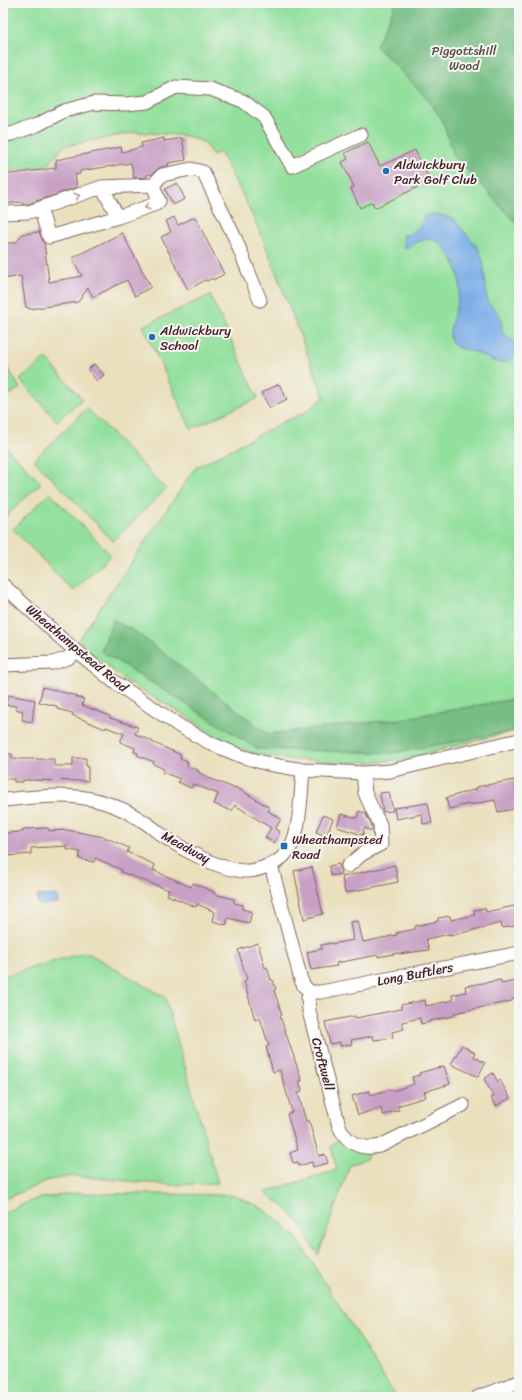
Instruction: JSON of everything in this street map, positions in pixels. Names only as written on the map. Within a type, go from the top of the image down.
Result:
[{"type":"street","points":[[3,136],[37,125],[64,111],[94,103],[127,104],[147,102],[176,87],[210,88],[243,101],[264,117],[292,166],[361,135]]},
{"type":"street","points":[[3,212],[29,212],[102,187],[153,186],[162,175],[191,170],[202,172],[235,238],[260,300]]},
{"type":"street","points":[[40,208],[49,236],[118,217],[156,204],[159,201],[153,186]]},
{"type":"street","points":[[102,187],[118,217]]},
{"type":"street","name":"Wheathampstead Road","points":[[3,585],[76,651],[113,682],[181,727],[212,744],[241,756],[268,764],[303,770],[363,773],[390,771],[519,740]]},
{"type":"street","points":[[3,665],[53,663],[68,658],[76,651]]},
{"type":"street","name":"Meadway","points":[[3,800],[55,796],[102,802],[126,811],[143,820],[183,849],[227,868],[245,871],[258,870],[280,859],[288,851],[295,838],[298,824],[303,770]]},
{"type":"street","points":[[348,866],[362,854],[381,844],[380,824],[365,793],[363,773]]},
{"type":"street","points":[[270,865],[301,980],[310,992]]},
{"type":"street","name":"Long Buftlers","points":[[310,992],[322,992],[519,953]]},
{"type":"street","name":"Croftwell","points":[[310,992],[308,998],[309,1011],[339,1126],[342,1134],[352,1143],[371,1148],[380,1146],[463,1106]]},
{"type":"street","points":[[478,1397],[519,1382]]},
{"type":"green space","points":[[3,3],[519,3],[519,730],[450,747],[411,759],[336,763],[316,760],[293,760],[269,757],[246,751],[225,743],[188,717],[127,682],[88,650],[79,639],[195,468],[285,421],[304,413],[324,397],[264,241],[220,152],[213,155],[203,142],[187,136],[137,132],[64,146],[47,166],[3,172]]},
{"type":"green space","name":"Piggottshill Wood","points":[[396,3],[519,3],[519,226],[454,156],[442,119],[425,96],[376,46]]},
{"type":"green space","points":[[210,295],[258,398],[191,429],[143,326]]},
{"type":"green space","points":[[46,358],[82,399],[57,421],[20,380]]},
{"type":"green space","points":[[3,360],[20,388],[3,399]]},
{"type":"green space","points":[[87,408],[166,489],[113,541],[34,460]]},
{"type":"green space","points":[[3,444],[41,483],[3,519]]},
{"type":"green space","points":[[50,493],[111,555],[73,591],[13,529]]},
{"type":"green space","points":[[113,620],[136,632],[268,734],[399,719],[519,698],[519,730],[392,753],[258,749],[101,651]]},
{"type":"green space","points":[[86,952],[165,997],[218,1183],[172,1185],[73,1176],[49,1180],[5,1199],[3,1196],[3,976]]},
{"type":"green space","points":[[341,1139],[368,1152],[367,1158],[350,1165],[318,1255],[299,1222],[284,1207],[265,1192],[337,1170],[331,1147],[336,1141]]},
{"type":"green space","points":[[75,1193],[234,1195],[260,1207],[281,1222],[296,1237],[396,1397],[3,1397],[3,1213],[36,1199]]},
{"type":"water","points":[[435,214],[453,218],[478,248],[483,260],[487,299],[501,318],[502,332],[515,343],[515,355],[506,362],[496,362],[477,353],[461,349],[451,342],[450,329],[460,286],[456,266],[449,252],[439,243],[430,239],[420,241],[407,248],[404,247],[403,235],[412,233],[418,228],[423,223],[424,220],[422,218],[427,215]]},
{"type":"water","points":[[57,895],[58,903],[38,905],[37,896]]},
{"type":"building","points":[[164,138],[164,141],[182,138],[186,160],[168,163],[169,165],[160,167],[152,174],[147,175],[147,177],[134,178],[131,163],[80,171],[80,174],[75,175],[77,187],[28,204],[22,204],[20,202],[3,204],[3,175],[56,168],[56,160],[121,147],[122,152],[142,147],[141,143]]},
{"type":"building","name":"Aldwickbury Park Golf Club","points":[[368,142],[380,166],[415,150],[430,181],[375,208],[372,202],[360,208],[351,189],[354,187],[342,162],[348,159],[345,153]]},
{"type":"building","points":[[177,183],[185,199],[173,205],[165,189]]},
{"type":"building","points":[[174,217],[178,225],[195,217],[224,274],[213,280],[212,278],[207,281],[205,280],[188,290],[161,237],[171,232],[166,221]]},
{"type":"building","points":[[39,232],[44,243],[49,282],[82,276],[72,258],[122,233],[151,287],[135,296],[127,280],[93,297],[88,288],[78,302],[30,309],[26,307],[21,276],[3,279],[3,244],[17,242],[22,234]]},
{"type":"building","points":[[94,364],[104,375],[97,381],[88,370]]},
{"type":"building","points":[[279,384],[287,399],[270,408],[261,393]]},
{"type":"building","points":[[43,687],[77,696],[76,697],[84,699],[82,705],[110,716],[110,718],[138,727],[135,734],[181,755],[180,759],[188,762],[187,766],[198,770],[198,772],[206,777],[241,790],[270,808],[268,811],[281,819],[275,829],[280,832],[274,843],[265,837],[271,828],[235,805],[232,811],[214,804],[218,794],[193,784],[191,788],[178,782],[180,779],[162,772],[164,769],[153,764],[154,762],[137,755],[138,753],[134,752],[135,748],[120,742],[124,734],[106,727],[105,729],[72,715],[73,713],[57,709],[57,706],[39,702]]},
{"type":"building","points":[[8,695],[35,700],[32,722],[22,720],[23,711],[15,709],[16,706],[6,705]]},
{"type":"building","points":[[3,754],[12,754],[12,759],[54,759],[54,766],[73,766],[73,758],[86,758],[86,766],[88,766],[88,781],[23,780],[23,782],[14,782],[14,779],[3,779]]},
{"type":"building","points":[[514,780],[519,808],[498,812],[495,800],[468,804],[449,809],[446,798],[477,789],[476,787]]},
{"type":"building","points":[[389,792],[393,811],[383,812],[380,793]]},
{"type":"building","points":[[428,803],[432,823],[423,824],[422,814],[396,819],[394,808]]},
{"type":"building","points":[[359,811],[365,813],[372,826],[372,831],[364,828],[363,835],[337,827],[341,814],[357,818]]},
{"type":"building","points":[[323,815],[333,819],[326,836],[316,832]]},
{"type":"building","points":[[48,828],[49,831],[67,830],[104,837],[129,848],[127,852],[155,865],[153,870],[191,887],[193,883],[214,892],[214,894],[234,899],[234,903],[243,905],[242,909],[252,912],[249,923],[228,918],[226,925],[213,921],[215,912],[197,904],[196,907],[167,895],[169,890],[121,872],[122,870],[95,858],[94,862],[79,859],[80,852],[66,849],[67,846],[31,848],[31,854],[7,856],[6,833],[23,832],[23,829]]},
{"type":"building","points":[[339,864],[341,874],[331,876],[329,866]]},
{"type":"building","points":[[395,865],[398,882],[345,893],[342,877]]},
{"type":"building","points":[[312,867],[323,914],[304,919],[294,871]]},
{"type":"building","points":[[514,906],[515,909],[519,908],[519,925],[502,928],[501,923],[450,936],[450,934],[426,939],[429,950],[378,957],[378,955],[336,963],[337,966],[311,970],[307,952],[322,949],[321,945],[353,940],[350,922],[358,921],[363,942],[397,935],[396,933],[415,929],[415,926],[438,921],[438,918],[450,916],[451,920],[475,915],[474,910],[485,908],[486,912]]},
{"type":"building","points":[[258,943],[265,968],[267,967],[271,980],[273,980],[276,989],[274,990],[282,1015],[280,1016],[302,1081],[299,1081],[302,1091],[298,1093],[306,1121],[309,1121],[319,1156],[325,1154],[328,1163],[313,1167],[312,1162],[299,1166],[298,1162],[293,1163],[290,1153],[298,1150],[287,1114],[292,1112],[280,1070],[273,1072],[266,1047],[269,1046],[260,1018],[255,1020],[244,981],[247,979],[238,950]]},
{"type":"building","points":[[501,980],[501,984],[519,980],[519,998],[512,999],[512,1001],[454,1013],[454,1016],[421,1024],[420,1018],[402,1022],[404,1029],[392,1032],[393,1038],[374,1040],[373,1036],[351,1040],[352,1044],[340,1046],[340,1042],[330,1044],[325,1022],[355,1016],[356,1018],[401,1009],[401,1005],[425,1000],[426,1006],[453,1000],[452,995],[466,992],[465,986]]},
{"type":"building","points":[[462,1045],[475,1053],[473,1056],[485,1063],[478,1077],[451,1064]]},
{"type":"building","points":[[444,1066],[450,1084],[424,1092],[426,1097],[397,1106],[399,1110],[383,1115],[381,1108],[358,1115],[352,1096],[369,1091],[371,1095],[392,1089],[393,1091],[414,1084],[412,1077],[420,1075],[419,1073]]},
{"type":"building","points":[[493,1073],[498,1082],[500,1080],[510,1098],[496,1106],[491,1098],[494,1097],[484,1079]]},
{"type":"place","name":"Aldwickbury Park Golf Club","points":[[386,171]]},
{"type":"place","name":"Aldwickbury School","points":[[152,337]]},
{"type":"place","name":"Wheathampsted Road","points":[[284,846]]}]
